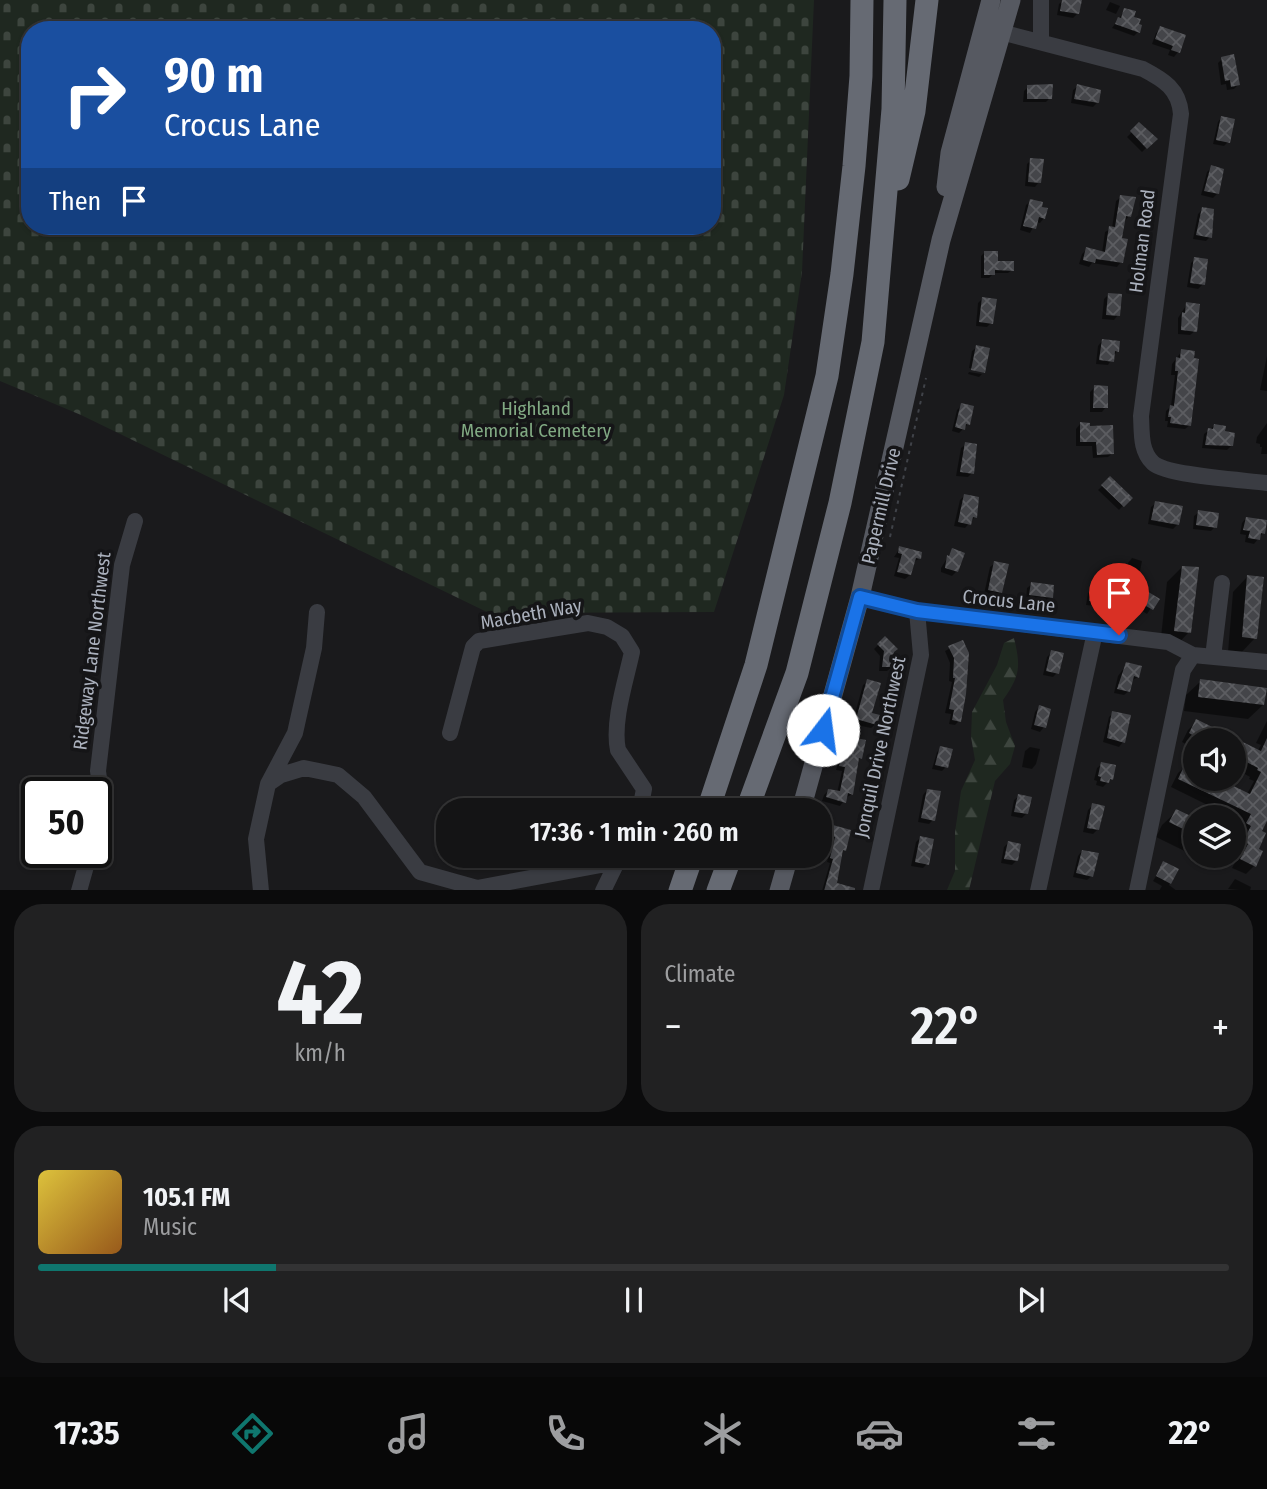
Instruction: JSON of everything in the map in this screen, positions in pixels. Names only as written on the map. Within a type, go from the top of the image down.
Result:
[{"type":"highway","points":[[712,798],[756,665],[827,376],[854,166],[861,76],[862,0]]},
{"type":"highway","points":[[751,798],[797,673],[840,503],[873,342],[893,109],[895,0]]},
{"type":"highway","points":[[880,257],[914,111],[927,0]]},
{"type":"highway","points":[[680,890],[688,868]]},
{"type":"highway","points":[[718,890],[727,868]]},
{"type":"main road","name":"Papermill Drive","points":[[941,240],[950,153],[991,0]]},
{"type":"main road","name":"Papermill Drive","points":[[804,798],[860,597],[941,240],[1011,0]]},
{"type":"main road","points":[[779,890],[786,868]]},
{"type":"street","points":[[1041,0],[1041,43]]},
{"type":"street","name":"Holman Road","points":[[1001,32],[1143,69],[1174,89],[1180,101],[1181,114],[1141,416],[1143,447],[1153,463],[1168,471],[1267,483]]},
{"type":"street","name":"Ridgeway Lane Northwest","points":[[99,777],[122,565],[135,521]]},
{"type":"street","points":[[1213,657],[1222,583]]},
{"type":"street","name":"Crocus Lane","points":[[860,597],[917,611],[1168,642],[1194,655],[1267,663]]},
{"type":"street","name":"Jonquil Drive Northwest","points":[[871,890],[921,655],[917,611]]},
{"type":"street","points":[[261,890],[256,839],[268,784],[295,733],[314,648],[317,612]]},
{"type":"street","name":"Macbeth Way","points":[[450,733],[473,648],[479,641],[588,623],[607,627],[622,636],[632,652],[617,743],[618,750],[644,789],[642,798]]},
{"type":"street","points":[[1038,890],[1095,632]]},
{"type":"street","points":[[1137,890],[1183,670],[1194,655]]},
{"type":"street","points":[[268,784],[281,775],[304,768],[338,775],[364,797],[419,872],[477,887],[583,868]]},
{"type":"street","points":[[79,890],[85,868]]},
{"type":"street","points":[[603,890],[614,868]]},
{"type":"green space","name":"Highland Memorial Cemetery","points":[[0,0],[814,0],[802,272],[784,395],[714,612],[489,613],[81,415],[0,381]]},
{"type":"green space","points":[[1014,638],[1018,671],[1003,700],[1006,722],[1015,746],[1010,764],[995,781],[969,890],[947,890],[955,871],[955,832],[961,791],[975,760],[971,737],[972,712],[997,665],[1004,643]]},
{"type":"building","points":[[1062,0],[1082,0],[1079,14],[1060,11]]},
{"type":"building","points":[[1124,8],[1136,11],[1134,17],[1141,19],[1140,33],[1115,24],[1118,17],[1121,18]]},
{"type":"building","points":[[1160,26],[1186,35],[1180,53],[1171,50],[1173,46],[1155,39]]},
{"type":"building","points":[[1234,54],[1240,85],[1231,87],[1230,80],[1225,81],[1221,57]]},
{"type":"building","points":[[1053,84],[1052,99],[1027,99],[1027,85]]},
{"type":"building","points":[[1077,84],[1101,90],[1099,103],[1074,99]]},
{"type":"building","points":[[1221,116],[1235,119],[1230,143],[1216,140]]},
{"type":"building","points":[[1139,122],[1158,139],[1147,149],[1130,131]]},
{"type":"building","points":[[1030,158],[1044,159],[1041,183],[1028,182]]},
{"type":"building","points":[[1211,165],[1224,169],[1219,194],[1204,191]]},
{"type":"building","points":[[1120,195],[1136,197],[1131,217],[1126,216],[1122,238],[1128,239],[1123,263],[1083,260],[1086,247],[1105,252],[1109,226],[1115,227]]},
{"type":"building","points":[[1030,199],[1043,202],[1042,207],[1048,208],[1045,219],[1039,217],[1036,229],[1023,226]]},
{"type":"building","points":[[1202,207],[1214,209],[1212,238],[1196,235]]},
{"type":"building","points":[[984,251],[998,251],[998,261],[1014,261],[1014,271],[995,270],[995,275],[984,275]]},
{"type":"building","points":[[1194,257],[1208,259],[1205,285],[1190,283]]},
{"type":"building","points":[[1108,293],[1122,294],[1120,316],[1106,315]]},
{"type":"building","points":[[982,297],[997,299],[993,324],[979,322]]},
{"type":"building","points":[[1186,302],[1200,304],[1197,332],[1181,330],[1182,312],[1185,313]]},
{"type":"building","points":[[1102,339],[1120,341],[1114,362],[1099,360]]},
{"type":"building","points":[[976,345],[990,348],[985,373],[971,370]]},
{"type":"building","points":[[1181,349],[1195,351],[1194,358],[1199,359],[1191,426],[1170,423],[1171,417],[1168,417],[1170,405],[1174,406],[1178,371],[1175,371],[1176,357],[1180,358]]},
{"type":"building","points":[[1094,385],[1108,386],[1108,408],[1093,408]]},
{"type":"building","points":[[961,403],[974,406],[970,425],[966,424],[965,430],[955,427]]},
{"type":"building","points":[[1080,422],[1090,423],[1090,426],[1113,425],[1114,454],[1097,455],[1096,442],[1080,442]]},
{"type":"building","points":[[1214,424],[1226,426],[1225,431],[1235,433],[1233,446],[1205,445],[1208,428],[1213,429]]},
{"type":"building","points":[[965,442],[977,444],[974,474],[960,472]]},
{"type":"building","points":[[1110,476],[1133,498],[1124,507],[1101,485]]},
{"type":"building","points":[[964,494],[979,497],[977,518],[973,517],[971,525],[958,522]]},
{"type":"building","points":[[1155,501],[1183,506],[1179,525],[1151,520]]},
{"type":"building","points":[[1198,510],[1219,513],[1217,528],[1196,525]]},
{"type":"building","points":[[1246,517],[1267,520],[1265,534],[1261,533],[1260,540],[1248,538],[1250,531],[1243,530]]},
{"type":"building","points":[[899,546],[922,552],[921,559],[916,558],[911,575],[897,572],[902,554],[898,553]]},
{"type":"building","points":[[952,548],[965,553],[958,572],[945,568],[947,555],[949,556]]},
{"type":"building","points":[[994,561],[1009,564],[1002,593],[988,590]]},
{"type":"building","points":[[1182,566],[1199,567],[1191,633],[1174,631]]},
{"type":"building","points":[[1247,575],[1264,577],[1257,639],[1242,637]]},
{"type":"building","points":[[1031,582],[1054,585],[1053,598],[1029,595]]},
{"type":"building","points":[[1132,582],[1160,599],[1153,610],[1125,594]]},
{"type":"building","points":[[1092,587],[1111,590],[1108,607],[1099,606],[1100,602],[1089,601]]},
{"type":"building","points":[[885,636],[898,649],[894,652],[893,667],[882,667],[884,651],[877,644]]},
{"type":"building","points":[[963,640],[969,653],[961,722],[952,720],[954,710],[949,709],[955,678],[954,658],[948,646]]},
{"type":"building","points":[[1051,650],[1064,653],[1059,674],[1046,671]]},
{"type":"building","points":[[1126,662],[1142,666],[1139,678],[1134,676],[1130,692],[1117,689]]},
{"type":"building","points":[[867,679],[881,683],[872,713],[880,715],[877,725],[856,719]]},
{"type":"building","points":[[1200,679],[1267,688],[1264,705],[1198,697]]},
{"type":"building","points":[[1039,705],[1051,709],[1046,728],[1034,725]]},
{"type":"building","points":[[1112,711],[1131,715],[1125,743],[1107,738]]},
{"type":"building","points":[[1196,719],[1214,728],[1192,728]]},
{"type":"building","points":[[851,737],[866,740],[862,759],[859,758],[853,795],[848,793],[846,803],[826,797],[828,789],[840,791],[845,767],[839,766],[842,756],[846,757]]},
{"type":"building","points":[[1267,738],[1267,821],[1262,831],[1266,833],[1259,849],[1263,851],[1256,867],[1246,862],[1246,835],[1251,826],[1246,823],[1251,814],[1246,812],[1246,805],[1232,805],[1203,791],[1244,791],[1250,794],[1261,772],[1246,762],[1246,744],[1261,751]]},
{"type":"building","points":[[940,746],[953,749],[948,768],[935,765]]},
{"type":"building","points":[[1101,762],[1116,765],[1113,780],[1110,779],[1109,783],[1100,781],[1101,777],[1098,776]]},
{"type":"building","points":[[1183,768],[1183,781],[1178,779]]},
{"type":"building","points":[[927,789],[941,791],[935,821],[921,818]]},
{"type":"building","points":[[1018,794],[1032,797],[1028,814],[1014,812]]},
{"type":"building","points":[[1092,803],[1105,806],[1099,830],[1087,828]]},
{"type":"building","points":[[1176,809],[1183,812],[1183,829],[1169,822]]},
{"type":"building","points":[[832,825],[851,830],[846,851],[843,850],[837,883],[855,890],[824,890],[832,868],[835,837],[832,836]]},
{"type":"building","points":[[920,836],[934,839],[929,865],[915,862]]},
{"type":"building","points":[[1008,841],[1021,844],[1018,861],[1004,859]]},
{"type":"building","points":[[1082,850],[1099,853],[1093,877],[1076,873]]},
{"type":"building","points":[[1163,861],[1179,869],[1171,884],[1156,876]]},
{"type":"route","points":[[823,730],[860,597],[917,611],[1119,635]]}]
